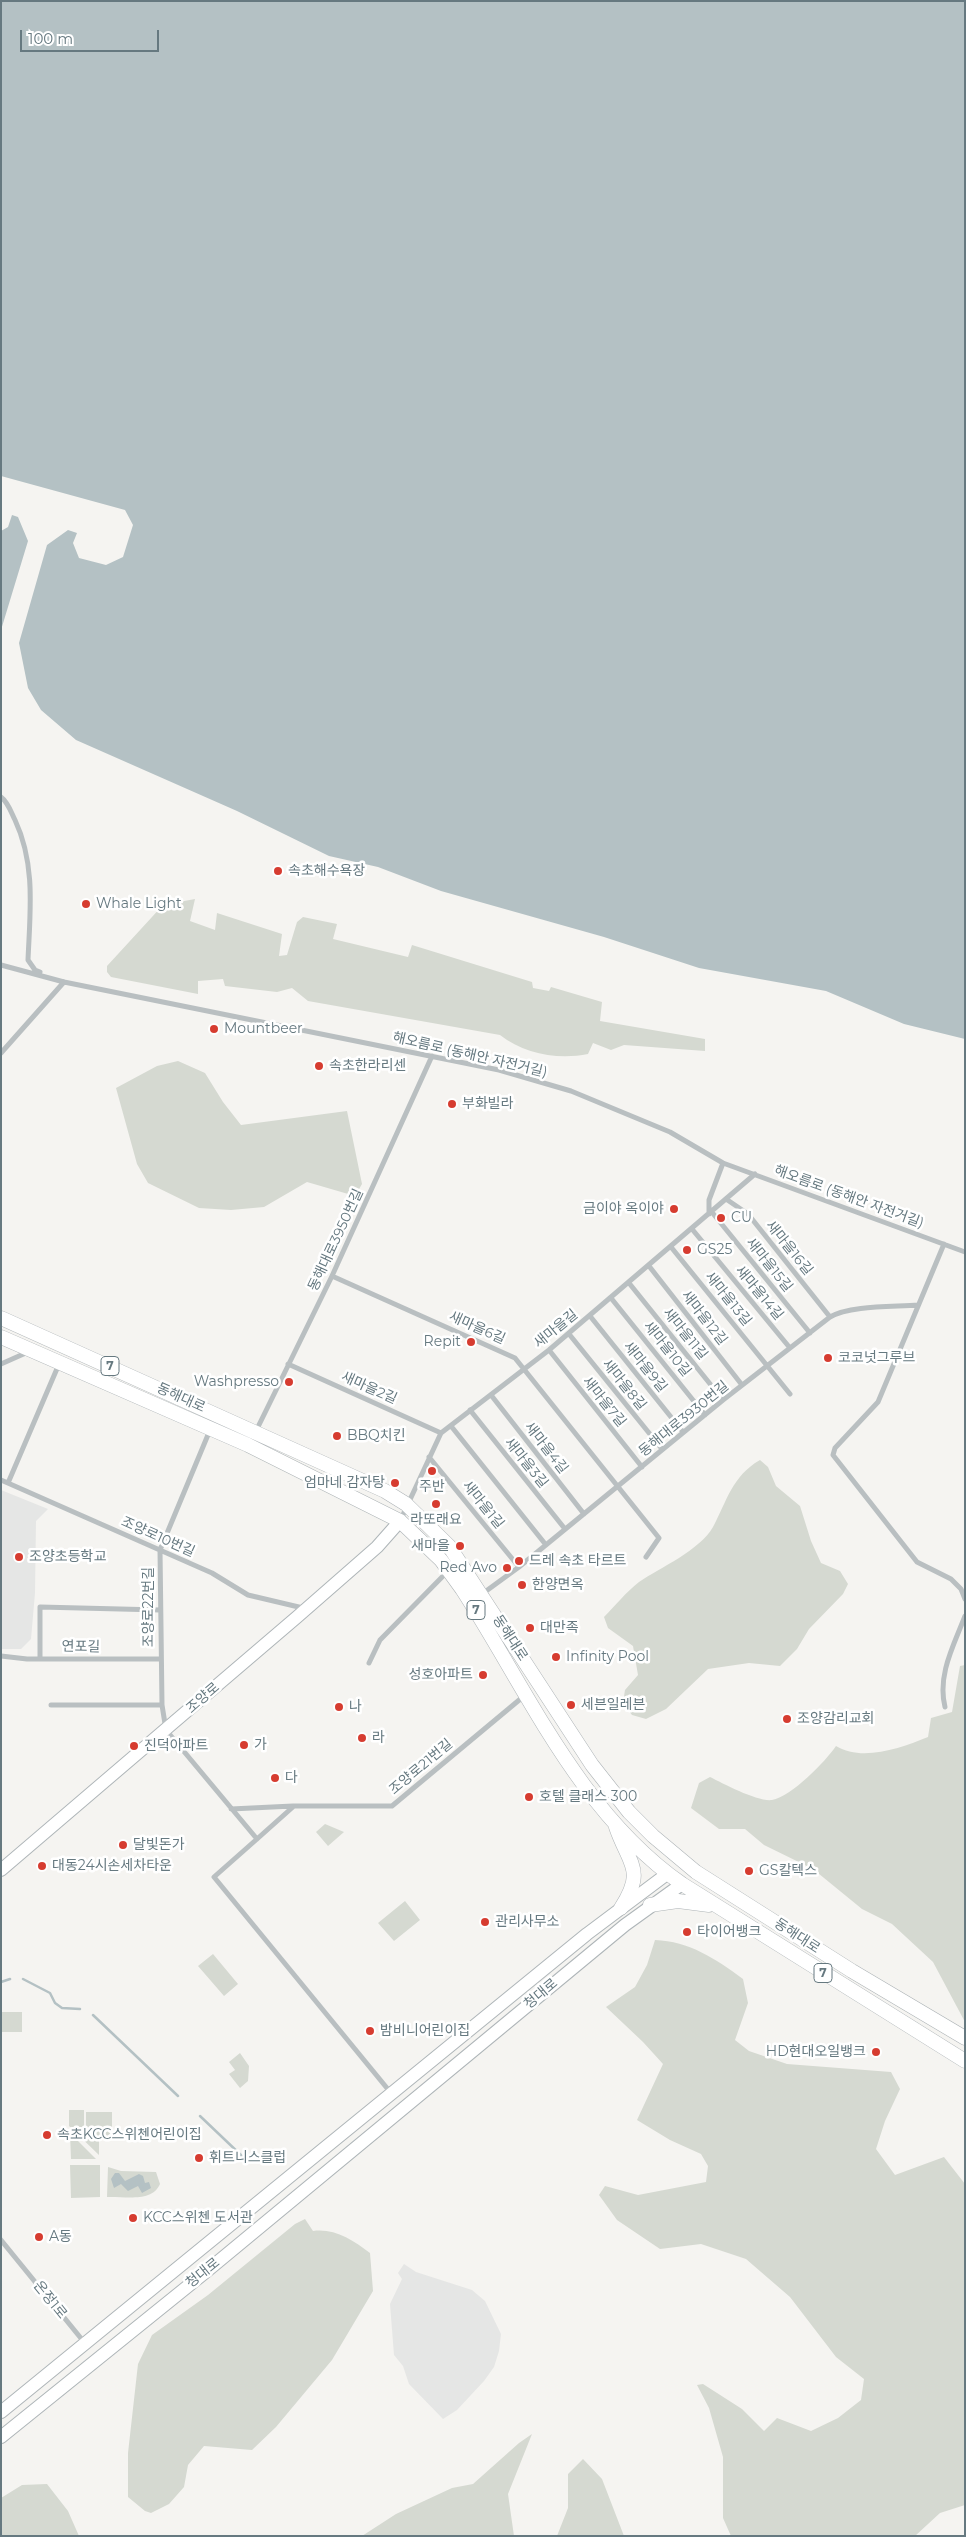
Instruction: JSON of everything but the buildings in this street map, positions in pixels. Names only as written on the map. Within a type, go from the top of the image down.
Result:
[{"type":"main road","name":"동해대로","points":[[1,1318],[218,1414],[385,1491],[406,1504],[449,1546],[604,1782],[629,1812],[696,1872],[852,1971],[965,2038]]},
{"type":"main road","name":"동해대로","points":[[1,1337],[248,1444],[400,1522],[441,1560],[471,1602],[526,1694],[590,1793],[615,1824],[667,1874],[965,2061]]},
{"type":"main road","points":[[211,1429],[218,1414]]},
{"type":"main road","points":[[615,1824],[623,1847],[635,1871],[631,1893],[621,1908]]},
{"type":"main road","points":[[667,1874],[683,1862]]},
{"type":"main road","points":[[682,1884],[696,1872]]},
{"type":"main road","points":[[650,1905],[694,1901],[720,1908]]},
{"type":"street","points":[[1,797],[6,800],[18,826],[28,860],[31,887],[28,960],[35,970],[64,982]]},
{"type":"street","points":[[1,965],[64,982]]},
{"type":"street","points":[[1,1053],[64,982]]},
{"type":"street","name":"해오름로 (동해안 자전거길)","points":[[64,982],[499,1070],[571,1091],[670,1132],[723,1163],[965,1252]]},
{"type":"street","name":"동해대로3950번길","points":[[256,1432],[332,1276],[432,1056]]},
{"type":"street","points":[[710,1212],[709,1200],[723,1163]]},
{"type":"street","name":"새마을길","points":[[400,1522],[406,1504],[441,1433],[549,1350],[755,1174]]},
{"type":"street","name":"새마을16길","points":[[726,1199],[748,1214],[830,1317]]},
{"type":"street","name":"새마을15길","points":[[710,1212],[810,1333]]},
{"type":"street","name":"새마을14길","points":[[692,1229],[790,1348]]},
{"type":"street","points":[[944,1244],[878,1402],[835,1448],[833,1455],[917,1562],[951,1579],[961,1589],[965,1599]]},
{"type":"street","name":"새마을13길","points":[[671,1247],[790,1394]]},
{"type":"street","name":"새마을12길","points":[[649,1266],[742,1385]]},
{"type":"street","name":"새마을6길","points":[[332,1276],[515,1358],[659,1538],[646,1557]]},
{"type":"street","name":"새마을11길","points":[[629,1283],[723,1400]]},
{"type":"street","name":"새마을10길","points":[[611,1298],[705,1415]]},
{"type":"street","name":"동해대로3930번길","points":[[482,1594],[520,1567],[618,1488],[683,1432],[830,1317],[841,1312],[855,1310],[918,1305]]},
{"type":"street","name":"새마을9길","points":[[590,1316],[683,1432]]},
{"type":"street","name":"새마을8길","points":[[568,1334],[662,1450]]},
{"type":"street","points":[[1,1364],[31,1350]]},
{"type":"street","name":"새마을7길","points":[[549,1350],[642,1467]]},
{"type":"street","points":[[8,1483],[60,1361]]},
{"type":"street","name":"새마을2길","points":[[288,1364],[441,1433]]},
{"type":"street","name":"새마을4길","points":[[490,1395],[584,1514]]},
{"type":"street","name":"새마을3길","points":[[470,1410],[565,1530]]},
{"type":"street","points":[[450,1426],[546,1545]]},
{"type":"street","name":"조양로22번길","points":[[166,1730],[162,1705],[160,1659],[160,1550],[211,1429]]},
{"type":"street","name":"새마을1길","points":[[429,1456],[520,1567]]},
{"type":"street","name":"조양로10번길","points":[[1,1480],[212,1573],[248,1595],[306,1609]]},
{"type":"street","name":"조양로","points":[[1,1870],[306,1609],[377,1546],[400,1522]]},
{"type":"street","points":[[369,1662],[380,1640],[449,1571]]},
{"type":"street","points":[[40,1658],[40,1607],[160,1610]]},
{"type":"street","points":[[944,1707],[942,1691],[945,1670],[965,1616]]},
{"type":"street","name":"연포길","points":[[1,1656],[27,1659],[160,1659]]},
{"type":"street","name":"조양로21번길","points":[[231,1809],[294,1806],[392,1806],[526,1694]]},
{"type":"street","points":[[51,1705],[162,1705]]},
{"type":"street","points":[[166,1730],[257,1839]]},
{"type":"street","points":[[294,1806],[214,1877],[403,2107]]},
{"type":"street","name":"청대로","points":[[1,2412],[86,2345],[554,1962],[667,1874]]},
{"type":"street","name":"청대로","points":[[1,2437],[98,2360],[650,1905],[682,1884]]},
{"type":"street","points":[[554,1962],[566,1974]]},
{"type":"street","name":"온정1로","points":[[1,2240],[98,2360]]},
{"type":"street","points":[[1,2446],[71,2381]]},
{"type":"shaded area","points":[[1,1],[965,1],[965,1039],[904,1024],[826,991],[699,968],[604,937],[441,891],[378,867],[329,856],[237,811],[76,740],[41,710],[28,688],[19,643],[47,545],[68,530],[77,533],[73,543],[79,558],[106,565],[123,557],[133,525],[125,510],[1,476]]},
{"type":"shaded area","points":[[12,515],[18,517],[28,541],[1,630],[1,531],[8,527]]},
{"type":"shaded area","points":[[195,899],[190,921],[215,930],[217,913],[282,934],[279,956],[287,955],[297,922],[303,917],[337,924],[333,939],[408,957],[412,945],[532,982],[533,988],[549,991],[551,987],[602,1002],[600,1021],[705,1039],[705,1051],[624,1045],[611,1050],[593,1043],[588,1054],[553,1056],[530,1051],[509,1042],[500,1035],[308,1001],[292,988],[277,992],[225,986],[223,979],[198,981],[198,994],[111,977],[107,972],[107,966],[163,905]]},
{"type":"shaded area","points":[[178,1061],[205,1073],[223,1102],[241,1125],[347,1111],[362,1184],[355,1196],[307,1182],[264,1207],[231,1210],[199,1208],[148,1183],[137,1164],[116,1088],[157,1066]]},
{"type":"shaded area","points":[[760,1460],[768,1467],[776,1486],[800,1506],[811,1541],[821,1563],[840,1571],[848,1584],[843,1594],[809,1629],[797,1649],[780,1666],[749,1663],[708,1669],[666,1709],[646,1719],[632,1715],[623,1703],[625,1690],[638,1675],[633,1646],[608,1628],[604,1617],[639,1582],[679,1558],[707,1536],[737,1481],[751,1466]]},
{"type":"shaded area","name":"조양초등학교","points":[[1,1490],[48,1509],[36,1521],[35,1593],[31,1639],[21,1649],[1,1649]]},
{"type":"shaded area","points":[[965,1665],[965,2022],[933,1962],[892,1924],[862,1909],[813,1869],[764,1845],[745,1829],[719,1829],[691,1808],[699,1783],[710,1777],[758,1798],[772,1800],[789,1792],[798,1785],[824,1761],[836,1746],[846,1751],[858,1753],[882,1752],[928,1737],[931,1718],[952,1712],[960,1666]]},
{"type":"shaded area","points":[[325,1824],[344,1832],[328,1846],[316,1832]]},
{"type":"shaded area","points":[[405,1901],[420,1920],[394,1941],[378,1923]]},
{"type":"shaded area","points":[[655,1940],[679,1944],[702,1952],[743,1979],[748,2003],[735,2040],[749,2051],[787,2064],[891,2072],[900,2089],[885,2121],[876,2149],[895,2175],[944,2157],[965,2184],[965,2505],[940,2513],[915,2536],[731,2536],[723,2518],[723,2457],[709,2408],[697,2385],[703,2384],[742,2409],[764,2431],[777,2418],[811,2431],[838,2418],[861,2400],[864,2379],[836,2357],[790,2297],[746,2259],[701,2244],[660,2249],[617,2220],[599,2195],[605,2186],[638,2195],[706,2182],[708,2166],[701,2154],[670,2140],[637,2120],[663,2064],[606,2007],[635,1987],[647,1965]]},
{"type":"shaded area","points":[[213,1954],[238,1984],[224,1996],[198,1966]]},
{"type":"shaded area","points":[[1,2012],[22,2012],[22,2032],[1,2032]]},
{"type":"shaded area","points":[[240,2053],[249,2066],[248,2081],[240,2088],[229,2074],[235,2070],[229,2062]]},
{"type":"shaded area","points":[[69,2110],[84,2110],[84,2139],[99,2139],[99,2155],[69,2126]]},
{"type":"shaded area","points":[[86,2112],[112,2112],[112,2137],[86,2137]]},
{"type":"shaded area","points":[[70,2133],[96,2159],[71,2159]]},
{"type":"shaded area","points":[[70,2165],[100,2165],[100,2197],[71,2198]]},
{"type":"shaded area","points":[[108,2167],[121,2171],[156,2172],[160,2184],[151,2194],[144,2196],[107,2197]]},
{"type":"shaded area","points":[[115,2173],[119,2173],[125,2181],[139,2174],[143,2176],[145,2183],[149,2182],[151,2188],[142,2193],[138,2186],[128,2191],[121,2184],[114,2188],[111,2179]]},
{"type":"shaded area","points":[[305,2219],[313,2231],[336,2233],[370,2253],[373,2291],[332,2360],[276,2427],[252,2450],[204,2446],[188,2465],[184,2487],[169,2504],[151,2513],[145,2511],[128,2497],[128,2453],[138,2364],[152,2335],[208,2295],[295,2224]]},
{"type":"shaded area","points":[[404,2264],[416,2272],[472,2290],[485,2301],[501,2334],[499,2351],[494,2367],[484,2381],[457,2410],[443,2419],[409,2384],[403,2366],[394,2355],[390,2304],[402,2279],[398,2273]]},
{"type":"shaded area","points":[[532,2434],[508,2494],[514,2536],[362,2536],[396,2514],[452,2488],[473,2484],[519,2443]]},
{"type":"shaded area","points":[[583,2459],[602,2479],[624,2536],[557,2536],[568,2508],[568,2474]]},
{"type":"shaded area","points":[[47,2484],[68,2511],[79,2536],[1,2536],[1,2498],[22,2485]]},
{"type":"waterway","points":[[1,1982],[10,1979]]},
{"type":"waterway","points":[[23,1979],[50,1993],[55,2003],[62,2008],[80,2009]]},
{"type":"waterway","points":[[93,2015],[178,2096]]},
{"type":"waterway","points":[[200,2116],[243,2157]]},
{"type":"place","name":"속초해수욕장","points":[[278,871]]},
{"type":"place","name":"Whale Light","points":[[86,904]]},
{"type":"place","name":"Mountbeer","points":[[214,1029]]},
{"type":"place","name":"속초한라리센","points":[[319,1066]]},
{"type":"place","name":"부화빌라","points":[[452,1104]]},
{"type":"place","name":"금이야 옥이야","points":[[674,1209]]},
{"type":"place","name":"CU","points":[[721,1218]]},
{"type":"place","name":"GS25","points":[[687,1250]]},
{"type":"place","name":"Repit","points":[[471,1342]]},
{"type":"place","name":"코코넛그루브","points":[[828,1358]]},
{"type":"place","name":"Washpresso","points":[[289,1382]]},
{"type":"place","name":"BBQ치킨","points":[[337,1436]]},
{"type":"place","name":"주반","points":[[432,1471]]},
{"type":"place","name":"엄마네 감자탕","points":[[395,1483]]},
{"type":"place","name":"라또래요","points":[[436,1504]]},
{"type":"place","name":"새마을","points":[[460,1546]]},
{"type":"place","name":"조양초등학교","points":[[19,1557]]},
{"type":"place","name":"드레 속초 타르트","points":[[519,1561]]},
{"type":"place","name":"Red Avo","points":[[507,1568]]},
{"type":"place","name":"한양면옥","points":[[522,1585]]},
{"type":"place","name":"대만족","points":[[530,1628]]},
{"type":"place","name":"Infinity Pool","points":[[556,1657]]},
{"type":"place","name":"성호아파트","points":[[483,1675]]},
{"type":"place","name":"세븐일레븐","points":[[571,1705]]},
{"type":"place","name":"나","points":[[339,1707]]},
{"type":"place","name":"조양감리교회","points":[[787,1719]]},
{"type":"place","name":"라","points":[[362,1738]]},
{"type":"place","name":"가","points":[[244,1745]]},
{"type":"place","name":"진덕아파트","points":[[134,1746]]},
{"type":"place","name":"다","points":[[275,1778]]},
{"type":"place","name":"호텔 클래스 300","points":[[529,1797]]},
{"type":"place","name":"달빛돈가","points":[[123,1845]]},
{"type":"place","name":"대동24시손세차타운","points":[[42,1866]]},
{"type":"place","name":"GS칼텍스","points":[[749,1871]]},
{"type":"place","name":"관리사무소","points":[[485,1922]]},
{"type":"place","name":"타이어뱅크","points":[[687,1932]]},
{"type":"place","name":"밤비니어린이집","points":[[370,2031]]},
{"type":"place","name":"HD현대오일뱅크","points":[[876,2052]]},
{"type":"place","name":"속초KCC스위첸어린이집","points":[[47,2135]]},
{"type":"place","name":"휘트니스클럽","points":[[199,2158]]},
{"type":"place","name":"KCC스위첸 도서관","points":[[133,2218]]},
{"type":"place","name":"A동","points":[[39,2237]]}]
